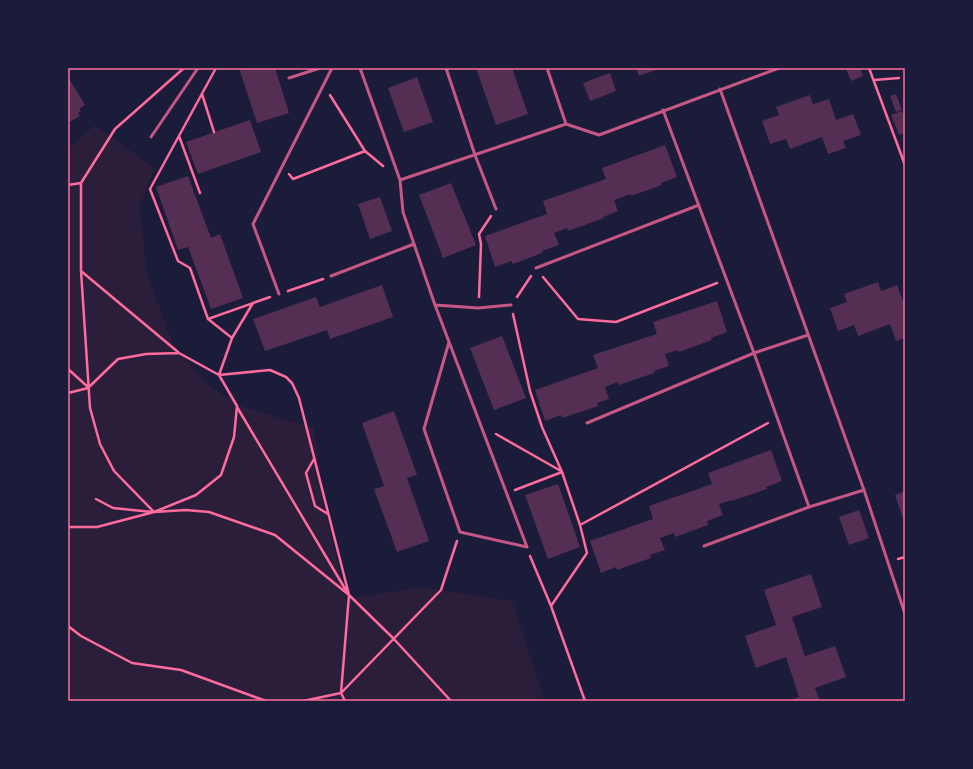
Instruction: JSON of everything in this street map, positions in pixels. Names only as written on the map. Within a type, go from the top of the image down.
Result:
[{"type":"lane","points":[[151,137],[198,68]]},
{"type":"lane","points":[[289,78],[320,68]]},
{"type":"lane","points":[[279,294],[253,224],[332,68]]},
{"type":"lane","points":[[360,68],[400,180],[402,212],[435,305],[527,547]]},
{"type":"lane","points":[[446,68],[475,155],[496,209]]},
{"type":"lane","points":[[547,68],[566,124]]},
{"type":"lane","points":[[400,180],[566,124],[599,135],[779,68]]},
{"type":"lane","points":[[720,89],[864,490],[905,614]]},
{"type":"lane","points":[[663,110],[754,353],[809,507]]},
{"type":"lane","points":[[536,268],[699,205]]},
{"type":"lane","points":[[331,276],[414,244]]},
{"type":"lane","points":[[435,305],[478,308],[511,305]]},
{"type":"lane","points":[[587,423],[754,353],[808,335]]},
{"type":"lane","points":[[449,342],[424,429],[460,532],[527,547]]},
{"type":"lane","points":[[704,546],[809,507],[864,490]]},
{"type":"path","points":[[154,512],[114,471],[96,431],[88,388],[81,271],[81,183],[115,129],[184,68]]},
{"type":"path","points":[[216,68],[150,189],[178,261],[190,268],[208,319],[232,338]]},
{"type":"path","points":[[870,68],[905,165]]},
{"type":"path","points":[[874,80],[899,78]]},
{"type":"path","points":[[324,84],[365,151],[400,180]]},
{"type":"path","points":[[202,94],[214,132]]},
{"type":"path","points":[[179,135],[200,193]]},
{"type":"path","points":[[282,166],[293,179],[365,151]]},
{"type":"path","points":[[902,158],[905,153]]},
{"type":"path","points":[[68,185],[81,183]]},
{"type":"path","points":[[478,308],[481,244],[479,234],[496,209]]},
{"type":"path","points":[[551,606],[587,553],[580,526],[562,472],[542,427],[530,391],[511,305],[536,268],[578,319],[616,322],[727,280]]},
{"type":"path","points":[[81,271],[179,353],[219,376],[349,595]]},
{"type":"path","points":[[208,319],[331,276]]},
{"type":"path","points":[[219,376],[232,338],[253,303]]},
{"type":"path","points":[[68,393],[88,388],[118,359],[146,354],[179,353]]},
{"type":"path","points":[[68,369],[88,388]]},
{"type":"path","points":[[219,376],[270,370],[286,377],[292,383],[299,398],[349,595],[341,693],[345,701]]},
{"type":"path","points":[[68,527],[97,527],[154,512],[196,495],[221,475],[234,437],[237,406]]},
{"type":"path","points":[[580,526],[777,418]]},
{"type":"path","points":[[482,426],[562,472]]},
{"type":"path","points":[[314,459],[306,473],[315,506],[328,514]]},
{"type":"path","points":[[506,494],[562,472]]},
{"type":"path","points":[[96,500],[113,508],[154,512],[186,510],[209,512],[275,535],[349,595],[393,638],[451,701]]},
{"type":"path","points":[[303,701],[341,693],[441,590],[460,532]]},
{"type":"path","points":[[527,547],[551,606],[585,701]]},
{"type":"path","points":[[68,626],[81,636],[132,663],[181,670],[266,701]]},
{"type":"shaded area","points":[[95,125],[155,168],[140,205],[146,270],[172,342],[214,390],[244,407],[314,428],[323,502],[347,599],[421,587],[512,601],[545,701],[68,701],[68,148]]},
{"type":"building","points":[[239,68],[275,68],[289,113],[257,123]]},
{"type":"building","points":[[476,68],[512,68],[528,114],[496,125]]},
{"type":"building","points":[[636,68],[662,68],[639,76]]},
{"type":"building","points":[[860,68],[863,76],[851,81],[846,69]]},
{"type":"building","points":[[610,73],[616,91],[590,101],[583,83]]},
{"type":"building","points":[[68,77],[85,105],[79,109],[81,111],[78,113],[80,116],[68,123]]},
{"type":"building","points":[[417,77],[433,122],[404,132],[388,88]]},
{"type":"building","points":[[896,94],[902,110],[896,112],[890,96]]},
{"type":"building","points":[[810,95],[813,104],[829,99],[836,120],[853,114],[861,135],[843,141],[846,148],[828,154],[822,137],[790,149],[786,139],[770,144],[762,121],[779,115],[776,107]]},
{"type":"building","points":[[902,111],[905,118],[905,133],[899,135],[891,115]]},
{"type":"building","points":[[250,120],[261,152],[198,174],[186,142]]},
{"type":"building","points":[[665,145],[677,177],[661,183],[662,185],[631,196],[631,194],[614,200],[618,211],[603,217],[604,218],[568,231],[567,228],[554,233],[559,245],[513,264],[511,261],[495,267],[485,236],[547,214],[543,201],[606,179],[602,168]]},
{"type":"building","points":[[188,176],[211,238],[220,234],[243,298],[211,309],[188,247],[178,250],[156,187]]},
{"type":"building","points":[[451,183],[476,245],[443,258],[419,195]]},
{"type":"building","points":[[380,197],[392,231],[370,239],[358,204]]},
{"type":"building","points":[[878,282],[881,291],[897,285],[905,306],[905,338],[896,341],[890,324],[858,336],[854,325],[838,331],[830,308],[847,302],[844,294]]},
{"type":"building","points":[[382,285],[393,317],[330,339],[327,330],[265,351],[253,319],[316,297],[320,307]]},
{"type":"building","points":[[717,301],[727,332],[711,338],[712,340],[679,352],[678,350],[665,354],[669,366],[654,371],[654,373],[619,385],[618,382],[605,387],[609,399],[597,403],[598,406],[562,418],[561,415],[545,421],[535,390],[598,368],[593,355],[657,334],[653,322]]},
{"type":"building","points":[[502,336],[526,398],[494,410],[470,348]]},
{"type":"building","points":[[394,411],[417,475],[407,478],[429,541],[397,552],[374,489],[384,486],[362,423]]},
{"type":"building","points":[[771,450],[782,481],[766,487],[767,489],[719,504],[723,515],[707,521],[708,525],[675,537],[674,533],[660,538],[665,550],[650,555],[651,558],[617,570],[616,567],[601,573],[590,541],[653,519],[649,506],[712,484],[708,473]]},
{"type":"building","points":[[558,484],[580,547],[548,559],[525,495]]},
{"type":"building","points":[[905,491],[905,517],[903,518],[895,495]]},
{"type":"building","points":[[859,510],[869,538],[849,545],[839,517]]},
{"type":"building","points":[[811,574],[822,607],[792,617],[805,656],[835,646],[846,677],[815,688],[820,701],[787,701],[799,697],[786,657],[756,668],[745,636],[776,625],[764,590]]}]
